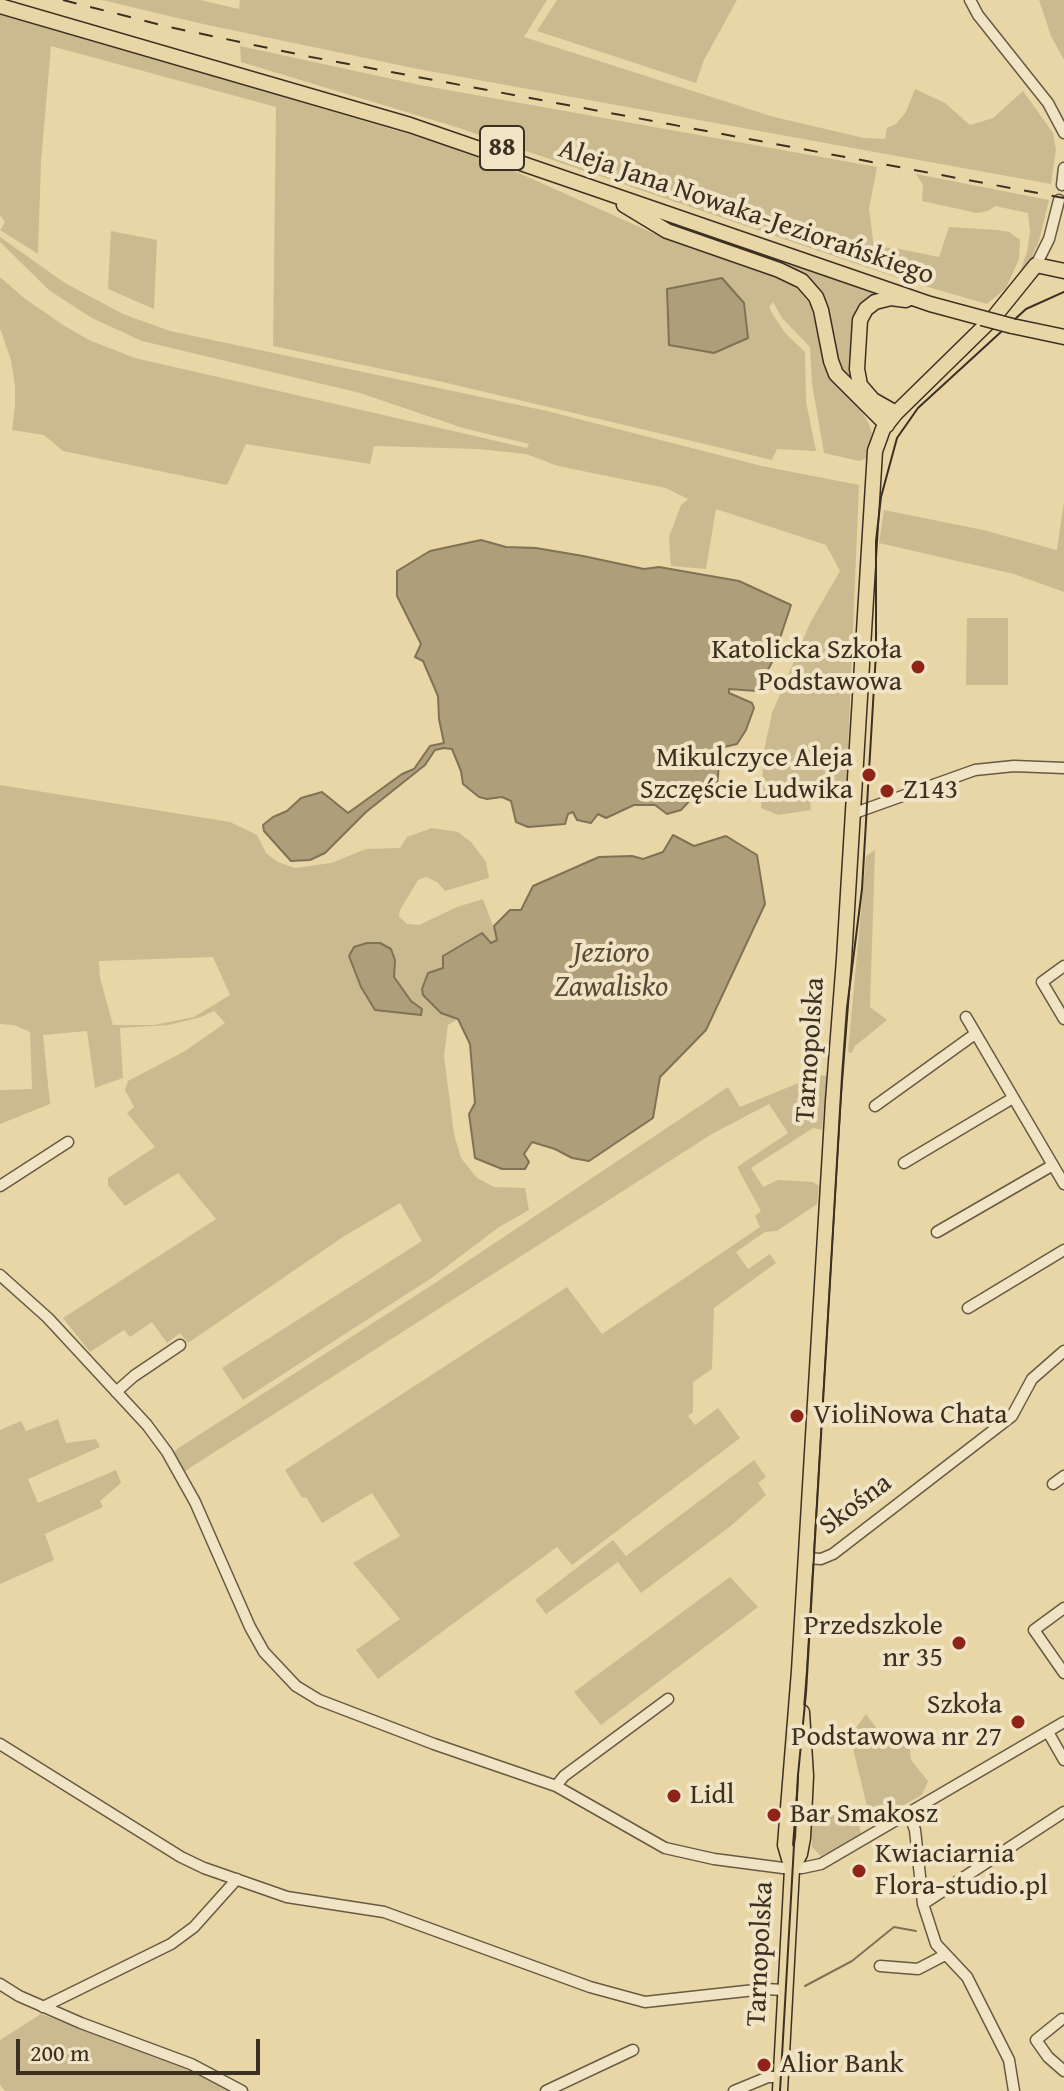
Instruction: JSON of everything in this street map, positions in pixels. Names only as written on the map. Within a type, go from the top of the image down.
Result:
[{"type":"main road","name":"Aleja Jana Nowaka-Jeziorańskiego","points":[[11,0],[412,117],[986,315]]},
{"type":"main road","name":"Aleja Jana Nowaka-Jeziorańskiego","points":[[0,6],[410,125],[930,304],[1015,322],[1064,337]]},
{"type":"main road","points":[[601,190],[667,231],[802,281],[816,297],[821,310],[836,374],[888,424]]},
{"type":"main road","points":[[888,424],[1001,310],[1036,265],[1064,271]]},
{"type":"main road","points":[[888,424],[860,385],[857,369],[860,320],[866,309],[875,302],[891,298],[930,304]]},
{"type":"main road","name":"Aleja Jana Nowaka-Jeziorańskiego","points":[[1015,322],[1064,329]]},
{"type":"main road","name":"Tarnopolska","points":[[780,2084],[792,1869],[785,1845],[799,1671],[834,1077],[875,451],[888,424]]},
{"type":"street","points":[[970,0],[978,15],[1048,103],[1064,133]]},
{"type":"street","points":[[1062,185],[1064,168]]},
{"type":"street","points":[[1036,265],[1049,239],[1059,200]]},
{"type":"street","points":[[852,814],[975,770],[1014,766],[1064,768]]},
{"type":"street","points":[[1064,966],[1042,982],[1064,1019]]},
{"type":"street","points":[[966,1017],[1064,1184]]},
{"type":"street","points":[[875,1106],[975,1034]]},
{"type":"street","points":[[904,1163],[1013,1098]]},
{"type":"street","points":[[0,1186],[68,1142]]},
{"type":"street","points":[[937,1232],[1053,1165]]},
{"type":"street","points":[[968,1308],[1064,1250]]},
{"type":"street","points":[[0,1275],[48,1318],[147,1425],[195,1502],[250,1627],[264,1652],[288,1680],[319,1700],[556,1786],[665,1848],[714,1859],[792,1869],[825,1862],[1064,1722]]},
{"type":"street","points":[[116,1392],[180,1345]]},
{"type":"street","name":"Skośna","points":[[806,1558],[821,1559],[833,1554],[1014,1414],[1026,1387],[1064,1351]]},
{"type":"street","points":[[1053,1484],[1064,1476]]},
{"type":"street","points":[[1064,1608],[1034,1630],[1064,1673]]},
{"type":"street","points":[[556,1786],[564,1776],[668,1699]]},
{"type":"street","points":[[1048,1732],[1064,1760]]},
{"type":"street","points":[[0,1744],[181,1857],[306,1902],[384,1912],[590,1987],[645,2002],[764,1989],[785,1990]]},
{"type":"street","points":[[923,1904],[1064,1812]]},
{"type":"street","points":[[909,1813],[915,1830],[923,1904],[936,1944],[967,1977],[1002,2045],[1013,2072],[1014,2091]]},
{"type":"street","points":[[43,2007],[171,1944],[194,1927],[237,1879]]},
{"type":"street","points":[[880,1966],[918,1969],[945,1955]]},
{"type":"street","points":[[0,1984],[43,2007],[191,2064],[242,2091]]},
{"type":"street","points":[[1062,2019],[1036,2040],[1048,2057],[1064,2071]]},
{"type":"street","points":[[546,2091],[633,2050]]},
{"type":"street","points":[[734,2091],[768,2077],[780,2084]]},
{"type":"shaded area","points":[[102,0],[200,0],[239,9],[240,0],[547,0],[524,37],[774,117],[864,138],[885,139],[887,128],[896,124],[906,112],[915,89],[945,103],[970,125],[993,118],[1023,91],[1053,133],[1056,149],[1051,184],[418,69]]},
{"type":"shaded area","points":[[557,0],[737,0],[704,60],[696,83],[537,31]]},
{"type":"shaded area","points":[[1039,0],[1064,0],[1064,60],[1051,36]]},
{"type":"shaded area","points":[[0,13],[445,145],[519,173],[664,238],[785,281],[797,288],[811,305],[824,364],[831,380],[862,412],[869,424],[872,433],[868,458],[859,461],[824,453],[812,384],[810,347],[782,318],[773,302],[769,307],[773,315],[786,334],[805,352],[806,402],[816,451],[777,449],[772,460],[443,382],[273,346],[276,107],[51,46],[41,162],[38,254],[0,230],[5,222],[0,215]]},
{"type":"shaded area","points":[[240,46],[420,85],[877,167],[869,209],[874,247],[939,257],[949,227],[998,230],[1009,232],[1020,240],[1019,259],[1006,288],[987,304],[904,280],[456,127],[241,62]]},
{"type":"shaded area","points":[[916,174],[1049,200],[1039,241],[1017,280],[1027,252],[1030,232],[1028,213],[995,206],[977,213],[922,201],[923,185]]},
{"type":"shaded area","points":[[650,215],[883,294],[867,303],[857,387],[841,374],[814,287],[677,230]]},
{"type":"shaded area","points":[[111,231],[157,240],[154,309],[108,289]]},
{"type":"shaded area","points":[[0,237],[65,283],[123,314],[170,331],[547,411],[762,466],[859,485],[846,795],[810,799],[811,810],[778,815],[761,808],[764,751],[772,713],[810,623],[840,571],[826,545],[716,509],[706,569],[671,566],[669,537],[681,505],[688,499],[666,488],[558,466],[526,454],[478,449],[374,446],[370,464],[246,444],[227,485],[63,451],[44,435],[12,430],[15,386],[11,360],[0,328],[0,277],[63,325],[89,340],[135,358],[527,448],[529,444],[463,428],[360,393],[142,341],[92,318],[50,291],[0,242]]},
{"type":"shaded area","points":[[1064,501],[1064,592],[1014,574],[879,543],[884,510],[983,530],[1057,550]]},
{"type":"shaded area","points":[[967,618],[1008,618],[1008,685],[966,685]]},
{"type":"shaded area","points":[[0,785],[230,822],[257,835],[266,853],[278,862],[295,868],[331,863],[366,849],[400,848],[407,837],[432,828],[458,832],[471,842],[486,862],[489,878],[445,891],[437,882],[426,877],[418,880],[399,916],[407,924],[419,925],[483,899],[498,940],[444,968],[441,1013],[458,1019],[448,1025],[444,1056],[454,1134],[461,1158],[477,1178],[494,1187],[525,1188],[529,1210],[499,1227],[433,1277],[243,1400],[222,1368],[422,1241],[400,1203],[343,1237],[188,1343],[180,1333],[167,1343],[152,1322],[130,1337],[124,1330],[90,1352],[63,1318],[216,1219],[178,1173],[125,1206],[108,1185],[108,1178],[155,1147],[127,1113],[134,1107],[125,1090],[128,1081],[185,1051],[225,1023],[214,1011],[169,1025],[120,1028],[123,1078],[95,1088],[87,1031],[43,1035],[50,1104],[0,1124],[0,1090],[32,1089],[30,1032],[14,1025],[0,1024]],"holes":[[[380,943],[391,949],[395,960],[394,976],[411,1002],[422,1009],[421,1015],[375,1010],[361,987],[349,956],[354,947]],[[213,957],[230,995],[194,1017],[154,1025],[113,1025],[100,978],[99,961]]]},
{"type":"shaded area","points":[[875,850],[870,1007],[887,1020],[855,1046],[852,1053],[848,1052],[866,856]]},
{"type":"shaded area","points":[[818,1075],[827,1076],[822,1130],[813,1128],[751,1168],[763,1187],[778,1180],[813,1182],[819,1186],[817,1204],[777,1231],[765,1232],[736,1252],[748,1269],[770,1254],[776,1263],[714,1308],[712,1369],[693,1382],[693,1412],[688,1416],[695,1425],[718,1408],[740,1438],[572,1565],[557,1547],[378,1679],[356,1650],[400,1619],[353,1563],[400,1536],[372,1493],[322,1523],[285,1470],[567,1287],[602,1334],[760,1227],[755,1216],[761,1211],[737,1167],[788,1133],[769,1104],[712,1134],[185,1471],[174,1453],[728,1087],[740,1107]]},
{"type":"shaded area","points":[[58,1419],[66,1443],[96,1439],[100,1447],[28,1479],[38,1503],[116,1470],[121,1483],[100,1501],[103,1507],[45,1534],[54,1560],[0,1584],[0,1430],[21,1421],[26,1431]]},
{"type":"shaded area","points":[[754,1460],[766,1477],[758,1483],[766,1495],[732,1525],[641,1593],[618,1562],[546,1614],[535,1600],[613,1540],[626,1556]]},
{"type":"shaded area","points":[[730,1577],[758,1607],[601,1725],[574,1692]]},
{"type":"shaded area","points":[[866,1714],[892,1749],[909,1738],[911,1760],[928,1781],[922,1795],[871,1823],[850,1736]]},
{"type":"shaded area","points":[[812,1815],[857,1815],[861,1834],[821,1856],[812,1847]]},
{"type":"shaded area","points":[[41,2014],[184,2068],[229,2091],[5,2091],[0,2085],[0,2040]]},
{"type":"water","points":[[722,278],[744,303],[748,338],[714,353],[669,345],[667,289]]},
{"type":"water","points":[[481,540],[506,547],[536,548],[644,569],[659,567],[739,581],[791,605],[772,662],[757,691],[729,689],[729,693],[752,703],[754,708],[737,744],[707,751],[706,759],[719,764],[716,797],[693,797],[681,810],[667,814],[655,805],[634,805],[606,818],[598,814],[591,823],[577,820],[573,812],[568,814],[565,824],[528,827],[516,822],[511,801],[502,797],[479,797],[463,784],[452,749],[444,748],[435,750],[425,765],[366,812],[325,853],[310,860],[291,861],[264,831],[263,825],[273,817],[287,811],[301,798],[322,792],[348,813],[402,774],[414,769],[430,746],[444,743],[438,696],[423,661],[415,657],[421,644],[397,596],[397,571],[430,551]]},
{"type":"water","name":"Jezioro Zawalisko","points":[[673,835],[694,846],[726,836],[757,855],[765,904],[706,1030],[660,1077],[653,1118],[589,1161],[572,1158],[532,1142],[524,1154],[529,1162],[525,1169],[502,1169],[475,1158],[469,1114],[475,1103],[470,1044],[458,1019],[441,1013],[423,995],[428,973],[443,968],[443,956],[482,933],[491,943],[497,940],[494,926],[510,910],[521,910],[533,886],[599,857],[632,856],[643,859],[663,852]]},
{"type":"water","points":[[380,943],[391,949],[395,960],[394,977],[411,1001],[422,1009],[421,1015],[375,1010],[361,987],[349,956],[354,947]]},
{"type":"waterway","points":[[805,1986],[852,1961],[894,1927],[916,1931]]},
{"type":"tram line","points":[[780,2091],[842,1076],[862,889],[876,653],[876,541],[881,497],[897,438],[918,408],[1026,309],[1064,292]]},
{"type":"railway","points":[[63,0],[169,27],[311,57],[1064,198]]},
{"type":"place","name":"Katolicka Szkoła Podstawowa","points":[[918,667]]},
{"type":"place","name":"Mikulczyce Aleja Szczęście Ludwika","points":[[869,775]]},
{"type":"place","name":"Z143","points":[[887,791]]},
{"type":"place","name":"VioliNowa Chata","points":[[797,1416]]},
{"type":"place","name":"Przedszkole nr 35","points":[[959,1643]]},
{"type":"place","name":"Szkoła Podstawowa nr 27","points":[[1018,1722]]},
{"type":"place","name":"Lidl","points":[[674,1796]]},
{"type":"place","name":"Bar Smakosz","points":[[774,1815]]},
{"type":"place","name":"Kwiaciarnia Flora-studio.pl","points":[[859,1871]]},
{"type":"place","name":"Alior Bank","points":[[764,2065]]}]
